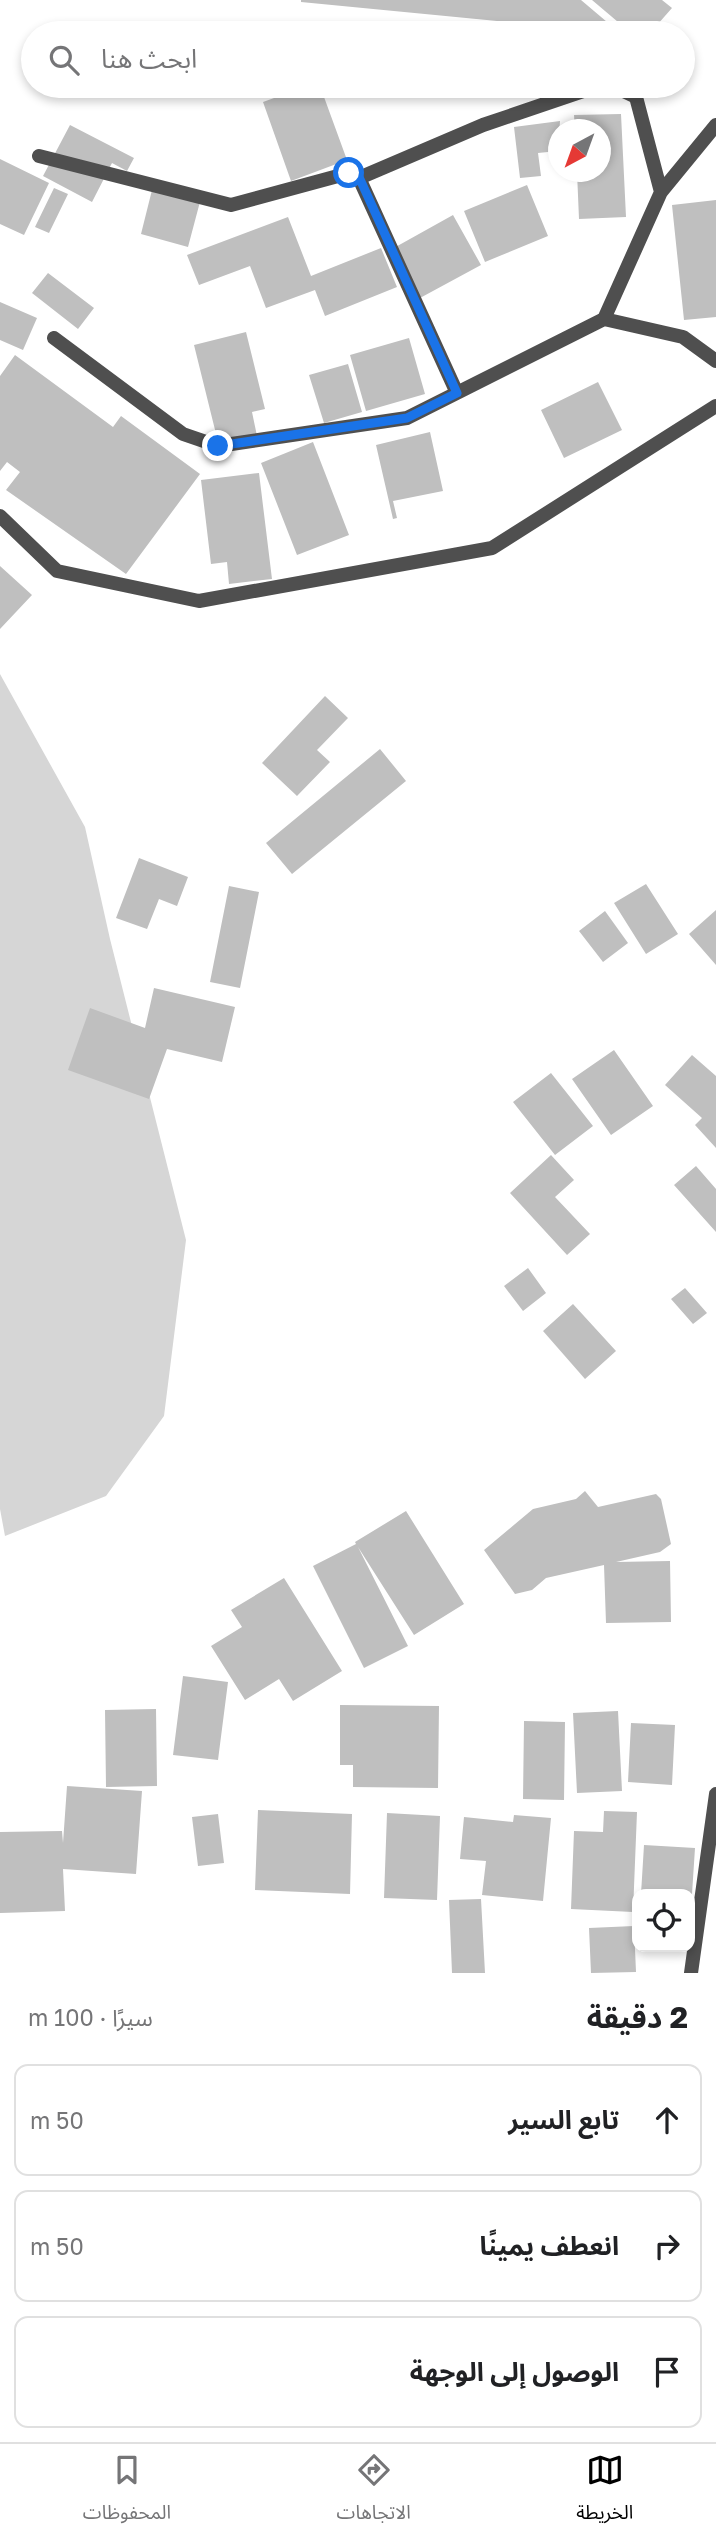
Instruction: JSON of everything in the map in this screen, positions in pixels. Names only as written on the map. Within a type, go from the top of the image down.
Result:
[{"type":"street","points":[[359,177],[483,125],[562,98]]},
{"type":"street","points":[[636,98],[661,192]]},
{"type":"street","points":[[54,338],[183,434],[218,446],[407,418],[604,319],[661,192],[716,125]]},
{"type":"street","points":[[39,156],[232,205],[349,173],[359,177],[457,393]]},
{"type":"street","points":[[604,319],[683,337],[716,361]]},
{"type":"street","points":[[0,516],[57,571],[199,601],[492,548],[716,406]]},
{"type":"street","points":[[691,1973],[716,1794]]},
{"type":"shaded area","points":[[0,674],[85,827],[110,939],[186,1240],[164,1416],[106,1496],[5,1536],[0,1509]]},
{"type":"building","points":[[581,0],[606,21],[497,21],[301,2]]},
{"type":"building","points":[[592,0],[662,0],[672,8],[661,21],[617,21]]},
{"type":"building","points":[[274,98],[324,98],[347,160],[291,181],[263,102]]},
{"type":"building","points":[[621,114],[626,217],[579,219],[577,182],[611,182],[611,119],[574,119],[574,115]]},
{"type":"building","points":[[548,123],[548,152],[538,153],[541,176],[520,178],[514,127]]},
{"type":"building","points":[[70,125],[134,158],[127,171],[112,163],[92,202],[43,176]]},
{"type":"building","points":[[0,159],[49,183],[24,235],[0,224]]},
{"type":"building","points":[[527,185],[548,236],[485,262],[464,211]]},
{"type":"building","points":[[153,186],[201,198],[188,247],[141,234]]},
{"type":"building","points":[[54,188],[68,194],[49,233],[35,227]]},
{"type":"building","points":[[716,200],[716,317],[684,320],[672,205]]},
{"type":"building","points":[[453,215],[481,265],[420,298],[392,249]]},
{"type":"building","points":[[288,217],[311,276],[381,248],[397,287],[325,316],[315,290],[266,308],[250,266],[199,285],[187,255]]},
{"type":"building","points":[[48,273],[94,308],[78,329],[32,293]]},
{"type":"building","points":[[0,302],[37,318],[23,350],[0,340]]},
{"type":"building","points":[[246,332],[265,409],[252,412],[257,436],[219,446],[194,345]]},
{"type":"building","points":[[409,338],[425,394],[366,411],[350,355]]},
{"type":"building","points":[[15,355],[113,427],[121,416],[200,474],[126,574],[6,490],[20,472],[7,462],[0,471],[0,376]]},
{"type":"building","points":[[348,364],[362,412],[324,423],[309,375]]},
{"type":"building","points":[[598,382],[622,430],[564,458],[541,410]]},
{"type":"building","points":[[430,432],[443,491],[393,501],[397,518],[393,519],[376,445]]},
{"type":"building","points":[[313,442],[349,535],[297,555],[261,463]]},
{"type":"building","points":[[259,473],[272,579],[229,584],[227,562],[211,564],[201,480]]},
{"type":"building","points":[[0,566],[32,595],[0,629]]},
{"type":"building","points":[[325,696],[348,718],[317,750],[330,762],[297,796],[262,763]]},
{"type":"building","points":[[380,749],[406,781],[292,874],[266,843]]},
{"type":"building","points":[[139,858],[188,877],[177,906],[159,899],[147,929],[116,918]]},
{"type":"building","points":[[646,884],[678,934],[646,954],[614,903]]},
{"type":"building","points":[[229,886],[259,892],[240,988],[210,982]]},
{"type":"building","points":[[716,910],[716,965],[689,934]]},
{"type":"building","points":[[605,911],[628,943],[603,962],[579,931]]},
{"type":"building","points":[[154,988],[235,1007],[222,1062],[167,1049],[149,1099],[68,1070],[90,1008],[145,1028]]},
{"type":"building","points":[[614,1050],[653,1106],[611,1135],[572,1079]]},
{"type":"building","points":[[692,1055],[716,1076],[716,1148],[695,1125],[702,1118],[665,1085]]},
{"type":"building","points":[[551,1073],[593,1126],[555,1155],[513,1102]]},
{"type":"building","points":[[551,1155],[574,1180],[555,1197],[590,1234],[567,1255],[510,1193]]},
{"type":"building","points":[[696,1166],[716,1189],[716,1232],[674,1185]]},
{"type":"building","points":[[528,1268],[546,1293],[523,1311],[504,1286]]},
{"type":"building","points":[[685,1288],[707,1313],[693,1324],[671,1299]]},
{"type":"building","points":[[573,1304],[616,1351],[585,1379],[543,1331]]},
{"type":"building","points":[[585,1491],[598,1507],[656,1494],[661,1499],[671,1544],[660,1552],[616,1562],[670,1561],[671,1622],[606,1623],[604,1565],[546,1578],[532,1590],[515,1594],[484,1550],[533,1509],[576,1499]]},
{"type":"building","points":[[406,1511],[464,1604],[414,1635],[358,1547],[408,1646],[364,1668],[313,1566],[356,1544],[355,1542]]},
{"type":"building","points":[[284,1578],[342,1671],[293,1701],[279,1679],[245,1700],[211,1646],[242,1627],[231,1610]]},
{"type":"building","points":[[183,1676],[228,1682],[218,1760],[173,1755]]},
{"type":"building","points":[[340,1705],[439,1706],[438,1788],[353,1787],[353,1765],[340,1765]]},
{"type":"building","points":[[156,1709],[157,1786],[106,1787],[105,1710]]},
{"type":"building","points":[[618,1711],[622,1791],[577,1793],[573,1713]]},
{"type":"building","points":[[524,1721],[565,1722],[564,1800],[523,1799]]},
{"type":"building","points":[[631,1723],[675,1725],[672,1785],[628,1782]]},
{"type":"building","points":[[67,1786],[142,1791],[136,1874],[63,1869],[65,1911],[0,1913],[0,1832],[62,1831],[63,1843]]},
{"type":"building","points":[[258,1810],[352,1814],[350,1894],[255,1890]]},
{"type":"building","points":[[604,1811],[637,1812],[632,1912],[571,1909],[574,1831],[603,1832]]},
{"type":"building","points":[[387,1813],[440,1816],[437,1900],[384,1898]]},
{"type":"building","points":[[218,1814],[224,1863],[198,1866],[192,1817]]},
{"type":"building","points":[[514,1815],[551,1818],[543,1901],[482,1895],[486,1861],[460,1859],[464,1817],[513,1822]]},
{"type":"building","points":[[644,1845],[695,1848],[692,1889],[641,1889]]},
{"type":"building","points":[[481,1899],[485,1973],[452,1973],[449,1900]]},
{"type":"building","points":[[632,1926],[632,1952],[635,1952],[636,1972],[591,1973],[589,1928]]},
{"type":"route","points":[[218,446],[407,418],[457,393],[359,177],[349,173]]}]
